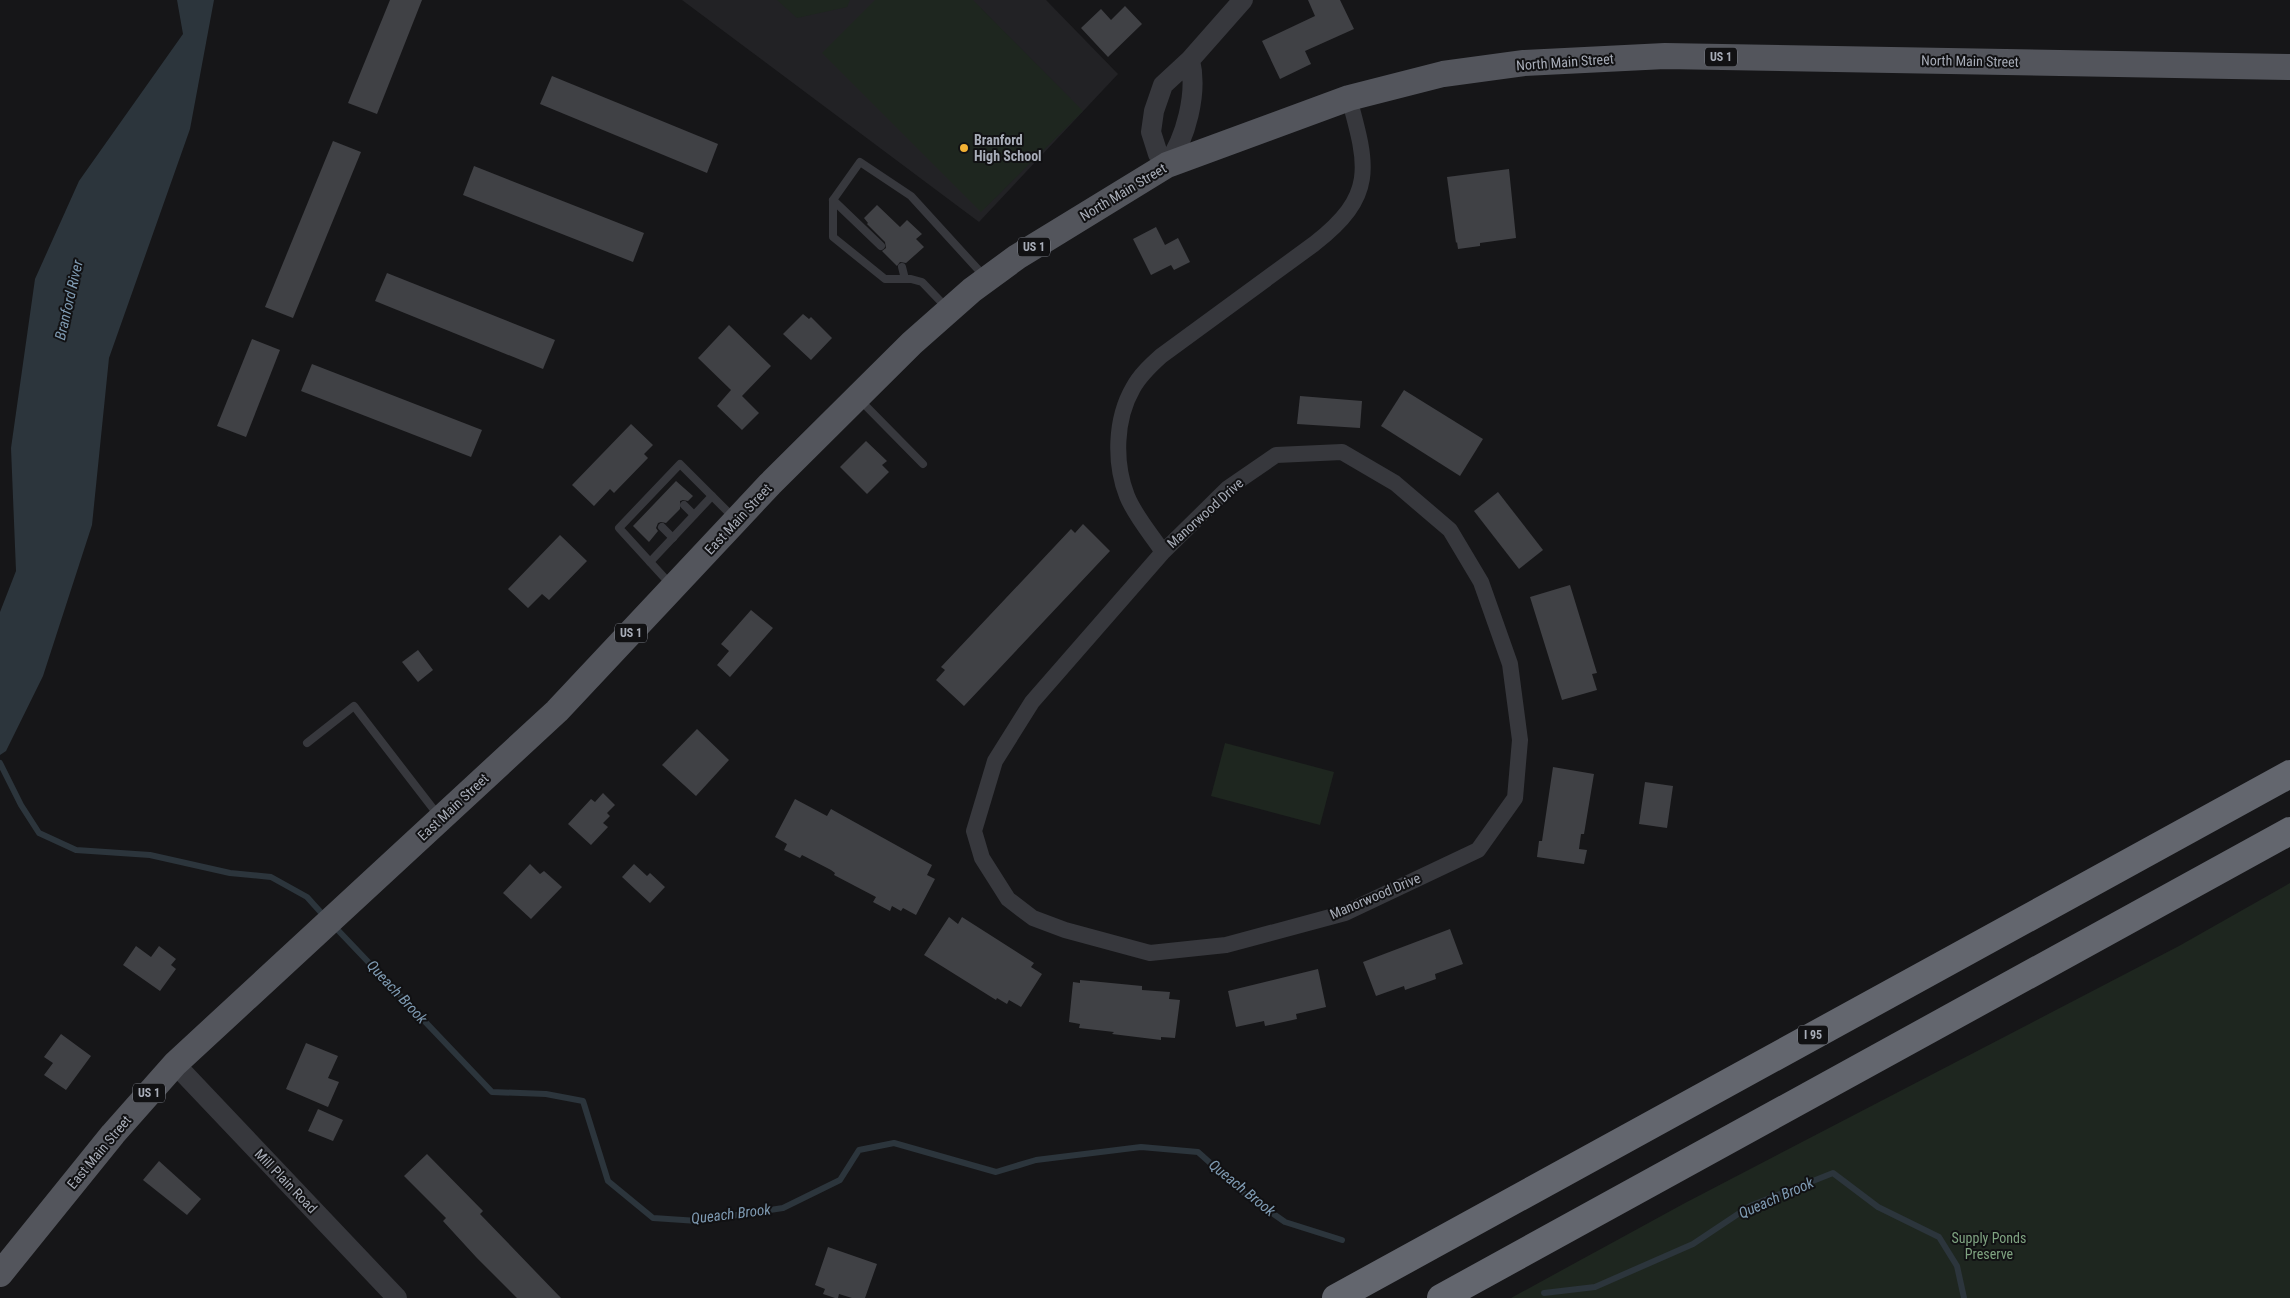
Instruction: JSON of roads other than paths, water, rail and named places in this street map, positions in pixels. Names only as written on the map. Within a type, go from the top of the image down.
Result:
[{"type":"highway","name":"I 95","points":[[1336,1298],[2290,774]]},
{"type":"highway","points":[[1441,1298],[2290,831]]},
{"type":"main road","name":"North Main Street","points":[[912,343],[949,310],[1016,257],[1167,165],[1349,98],[1443,74],[1588,59],[1665,56],[2290,67]]},
{"type":"main road","name":"East Main Street","points":[[0,1274],[113,1134],[175,1064],[557,712],[736,520],[912,343]]},
{"type":"street","points":[[1190,60],[1193,73],[1193,88],[1183,138],[1167,165],[1158,154],[1151,132],[1154,111],[1163,85],[1190,60],[1243,0]]},
{"type":"street","name":"Manorwood Drive","points":[[1163,552],[1128,497],[1120,466],[1120,427],[1133,388],[1146,370],[1161,356],[1314,244],[1332,230],[1344,216],[1355,200],[1362,184],[1364,167],[1362,146],[1349,98]]},
{"type":"street","name":"Manorwood Drive","points":[[1342,452],[1395,483],[1450,530],[1481,582],[1510,664],[1520,740],[1515,798],[1478,850],[1345,912],[1226,945],[1150,953],[1065,930],[1033,918],[1008,899],[982,858],[974,831],[995,762],[1032,702],[1163,552],[1228,488],[1276,455],[1342,452]]},
{"type":"street","name":"Mill Plain Road","points":[[175,1064],[397,1298]]},
{"type":"lane","points":[[949,310],[922,282],[905,279],[886,279],[833,237],[833,200],[860,162],[911,196],[987,279]]},
{"type":"lane","points":[[833,200],[880,246]]},
{"type":"lane","points":[[902,267],[905,279]]},
{"type":"lane","points":[[858,398],[923,464]]},
{"type":"lane","points":[[673,587],[619,528],[640,505],[680,464],[736,520]]},
{"type":"lane","points":[[661,483],[668,490]]},
{"type":"lane","points":[[650,562],[712,496]]},
{"type":"lane","points":[[640,505],[647,512]]},
{"type":"lane","points":[[684,505],[694,516]]},
{"type":"lane","points":[[662,527],[673,538]]},
{"type":"lane","points":[[307,743],[354,706],[441,818]]},
{"type":"water","name":"Branford River","points":[[177,0],[214,0],[190,129],[109,358],[92,525],[43,676],[6,751],[0,755],[0,612],[16,571],[11,448],[35,279],[79,181],[183,34]]},
{"type":"waterway","name":"Queach Brook","points":[[0,763],[21,805],[39,833],[76,850],[150,855],[230,873],[271,877],[307,897],[325,917]]},
{"type":"waterway","name":"Queach Brook","points":[[334,926],[492,1092],[546,1094],[583,1101],[608,1181],[653,1218],[698,1221],[783,1208],[840,1180],[859,1150],[894,1143],[996,1172],[1036,1160],[1141,1147],[1198,1152],[1245,1194],[1285,1222],[1342,1240]]},
{"type":"waterway","name":"Queach Brook","points":[[1544,1293],[1595,1287],[1693,1244],[1750,1206],[1833,1173],[1878,1207],[1939,1237],[1957,1266],[1964,1298]]},
{"type":"place","name":"Branford High School","points":[[964,148]]},
{"type":"park label","name":"Supply Ponds Preserve","points":[[1989,1246]]}]
